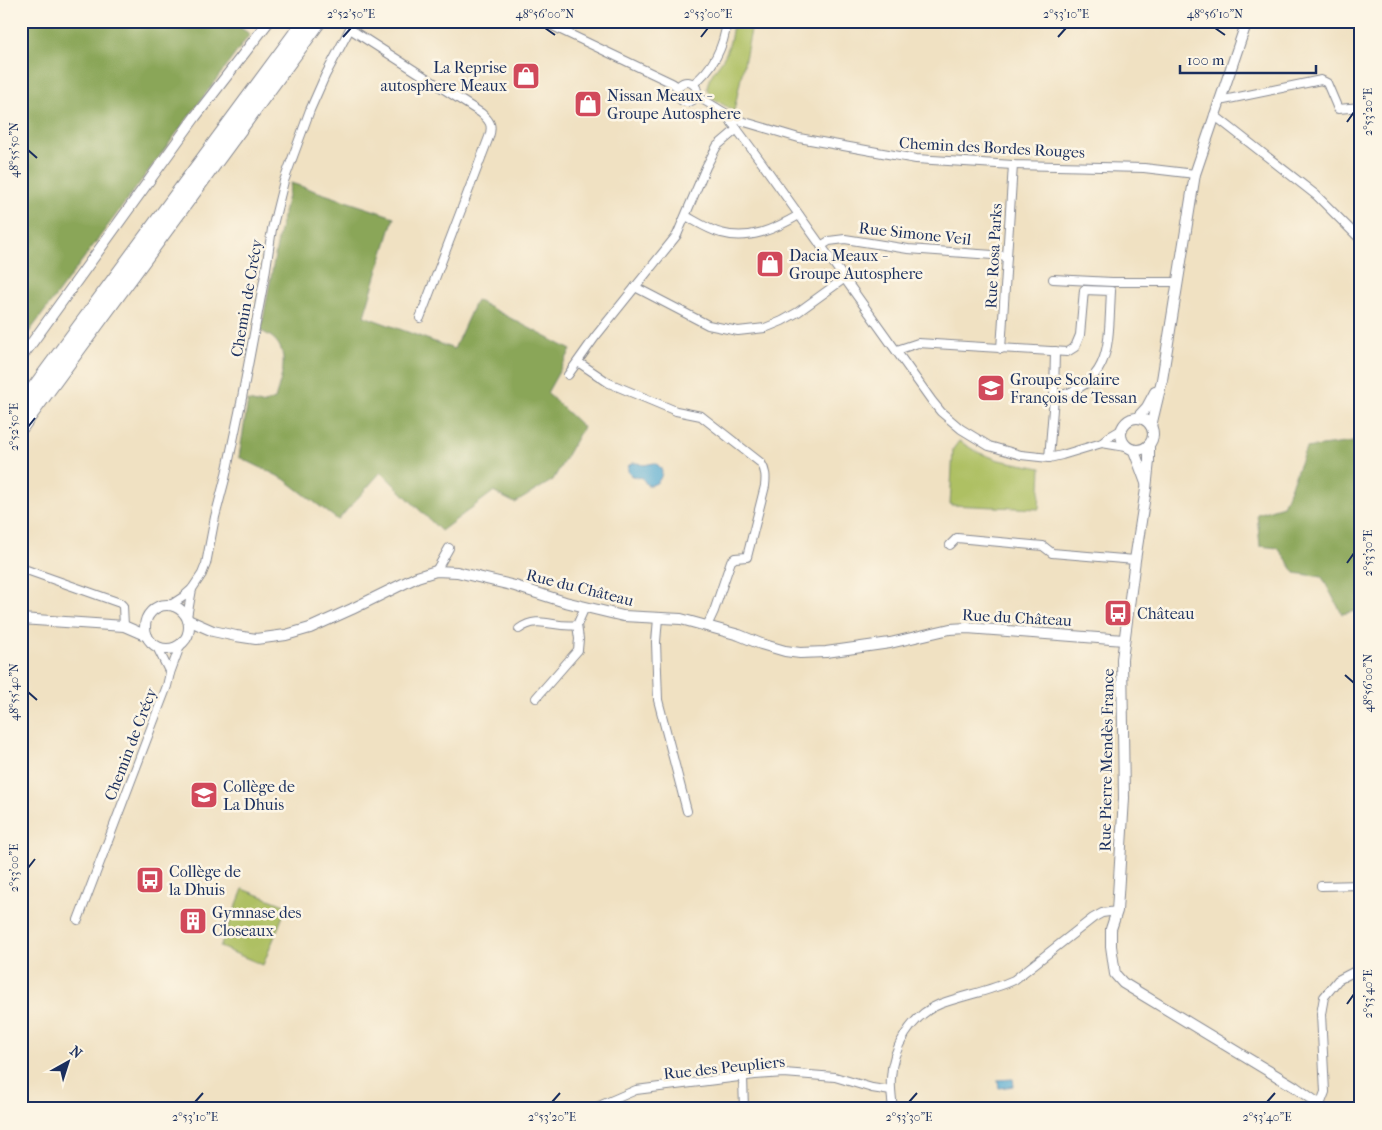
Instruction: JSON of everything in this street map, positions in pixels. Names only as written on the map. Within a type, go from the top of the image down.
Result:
[{"type":"highway","points":[[21,406],[305,21]]},
{"type":"highway","points":[[21,427],[319,21]]},
{"type":"street","points":[[21,358],[195,117],[269,21]]},
{"type":"street","points":[[542,21],[678,87]]},
{"type":"street","points":[[693,84],[710,67],[720,52],[726,36],[728,21]]},
{"type":"street","points":[[697,96],[713,104],[724,113],[941,412],[961,430],[989,446],[1021,455],[1049,458],[1102,444],[1140,451],[1149,446],[1153,437],[1151,426],[1162,380],[1195,174],[1247,21]]},
{"type":"street","points":[[352,25],[481,113],[488,119],[491,125],[489,137],[420,318]]},
{"type":"street","name":"Chemin de Crécy","points":[[169,606],[183,598],[192,589],[206,564],[241,403],[272,229],[284,181],[314,102],[352,25]]},
{"type":"street","points":[[1219,101],[1321,80],[1327,83],[1338,109],[1361,107]]},
{"type":"street","points":[[687,82],[693,84],[697,89],[696,99],[690,102],[680,100],[677,94],[678,87],[687,82]]},
{"type":"street","points":[[1214,114],[1316,195],[1361,240]]},
{"type":"street","name":"Chemin des Bordes Rouges","points":[[734,126],[738,120],[799,138],[916,160],[1012,165],[1144,168],[1195,174]]},
{"type":"street","points":[[568,375],[594,337],[677,235],[706,167],[717,146],[734,126]]},
{"type":"street","name":"Rue Rosa Parks","points":[[1001,349],[1012,165]]},
{"type":"street","points":[[686,216],[720,233],[740,237],[765,232],[799,215]]},
{"type":"street","name":"Rue Simone Veil","points":[[821,246],[829,241],[845,239],[908,249],[1007,256]]},
{"type":"street","points":[[635,287],[708,325],[738,331],[765,328],[782,321],[798,312],[845,278]]},
{"type":"street","points":[[1053,279],[1104,282],[1178,282]]},
{"type":"street","points":[[896,350],[918,343],[1067,352],[1075,347],[1080,335],[1084,290],[1111,291],[1108,341],[1100,368],[1089,382],[1072,393],[1054,397]]},
{"type":"street","points":[[1049,458],[1054,397],[1055,351]]},
{"type":"street","points":[[578,362],[609,383],[676,411],[701,416],[760,462],[764,468],[766,486],[747,557],[735,558],[731,561],[707,626]]},
{"type":"street","points":[[1137,418],[1147,406],[1162,380]]},
{"type":"street","points":[[1102,444],[1121,430],[1129,420],[1137,418],[1145,420],[1151,426]]},
{"type":"street","points":[[1121,430],[1121,439],[1130,449]]},
{"type":"street","name":"Rue Pierre Mendès France","points":[[1149,446],[1149,461],[1122,659],[1124,798],[1117,911],[1111,929],[1111,946],[1115,974],[1123,983],[1295,1087],[1319,1107]]},
{"type":"street","name":"Rue Pierre Mendès France","points":[[1130,449],[1146,484]]},
{"type":"street","points":[[950,545],[957,538],[1043,546],[1052,553],[1135,560]]},
{"type":"street","points":[[436,571],[449,548]]},
{"type":"street","points":[[21,568],[120,603],[123,606],[124,626]]},
{"type":"street","name":"Rue du Château","points":[[187,619],[212,631],[236,636],[256,639],[286,635],[310,628],[417,577],[436,571],[457,572],[623,616],[681,619],[739,635],[785,651],[800,653],[826,652],[890,643],[950,629],[967,628],[1124,640]]},
{"type":"street","name":"Chemin de Crécy","points":[[187,619],[192,589]]},
{"type":"street","points":[[124,626],[149,615],[158,608],[169,606],[180,609],[187,619],[189,627],[186,640],[180,646],[168,649],[157,647],[147,636],[146,625],[149,615]]},
{"type":"street","points":[[536,698],[578,650],[578,625],[584,607]]},
{"type":"street","points":[[658,618],[656,642],[658,700],[687,811]]},
{"type":"street","points":[[21,619],[124,626],[147,636]]},
{"type":"street","points":[[519,629],[528,623],[538,622],[567,627],[578,625]]},
{"type":"street","name":"Chemin de Crécy","points":[[78,920],[167,686],[180,646]]},
{"type":"street","name":"Chemin de Crécy","points":[[157,647],[170,672]]},
{"type":"street","points":[[1321,886],[1361,885]]},
{"type":"street","points":[[893,1109],[891,1077],[893,1062],[898,1046],[920,1016],[939,1005],[999,987],[1014,980],[1093,918],[1102,913],[1117,911]]},
{"type":"street","points":[[1319,1107],[1325,1092],[1321,1014],[1324,997],[1338,980],[1361,968]]},
{"type":"street","name":"Rue des Peupliers","points":[[592,1109],[636,1090],[784,1073],[835,1077],[872,1088],[891,1091]]},
{"type":"street","points":[[743,1077],[744,1109]]},
{"type":"green space","points":[[21,21],[230,21],[250,34],[21,343]]},
{"type":"green space","points":[[733,21],[753,21],[734,111],[712,98],[707,89],[711,76],[728,49]]},
{"type":"green space","points":[[291,183],[394,217],[364,316],[454,349],[476,300],[571,350],[547,393],[583,427],[553,480],[515,503],[493,492],[441,531],[381,472],[338,520],[284,479],[239,457],[248,401],[262,404],[275,399],[283,368],[282,353],[279,345],[273,338],[261,331],[279,234]]},
{"type":"green space","points":[[959,441],[977,452],[999,460],[1041,468],[1039,509],[950,505],[953,449]]},
{"type":"green space","points":[[1361,441],[1361,610],[1342,614],[1322,577],[1295,573],[1278,548],[1260,546],[1257,514],[1283,506],[1306,448]]},
{"type":"green space","points":[[243,889],[287,906],[263,965],[220,947]]},
{"type":"water","points":[[633,463],[644,465],[654,463],[658,465],[662,470],[660,479],[654,484],[647,485],[642,478],[632,476],[628,471],[628,466]]},
{"type":"water","points":[[1013,1079],[1014,1086],[999,1088],[998,1080]]},
{"type":"place","name":"La Reprise autosphere Meaux","points":[[526,76]]},
{"type":"place","name":"Nissan Meaux - Groupe Autosphere","points":[[588,104]]},
{"type":"place","name":"Dacia Meaux - Groupe Autosphere","points":[[770,264]]},
{"type":"place","name":"Groupe Scolaire François de Tessan","points":[[991,388]]},
{"type":"place","name":"Château","points":[[1118,613]]},
{"type":"place","name":"Collège de La Dhuis","points":[[204,795]]},
{"type":"place","name":"Collège de la Dhuis","points":[[150,880]]},
{"type":"place","name":"Gymnase des Closeaux","points":[[193,921]]}]
